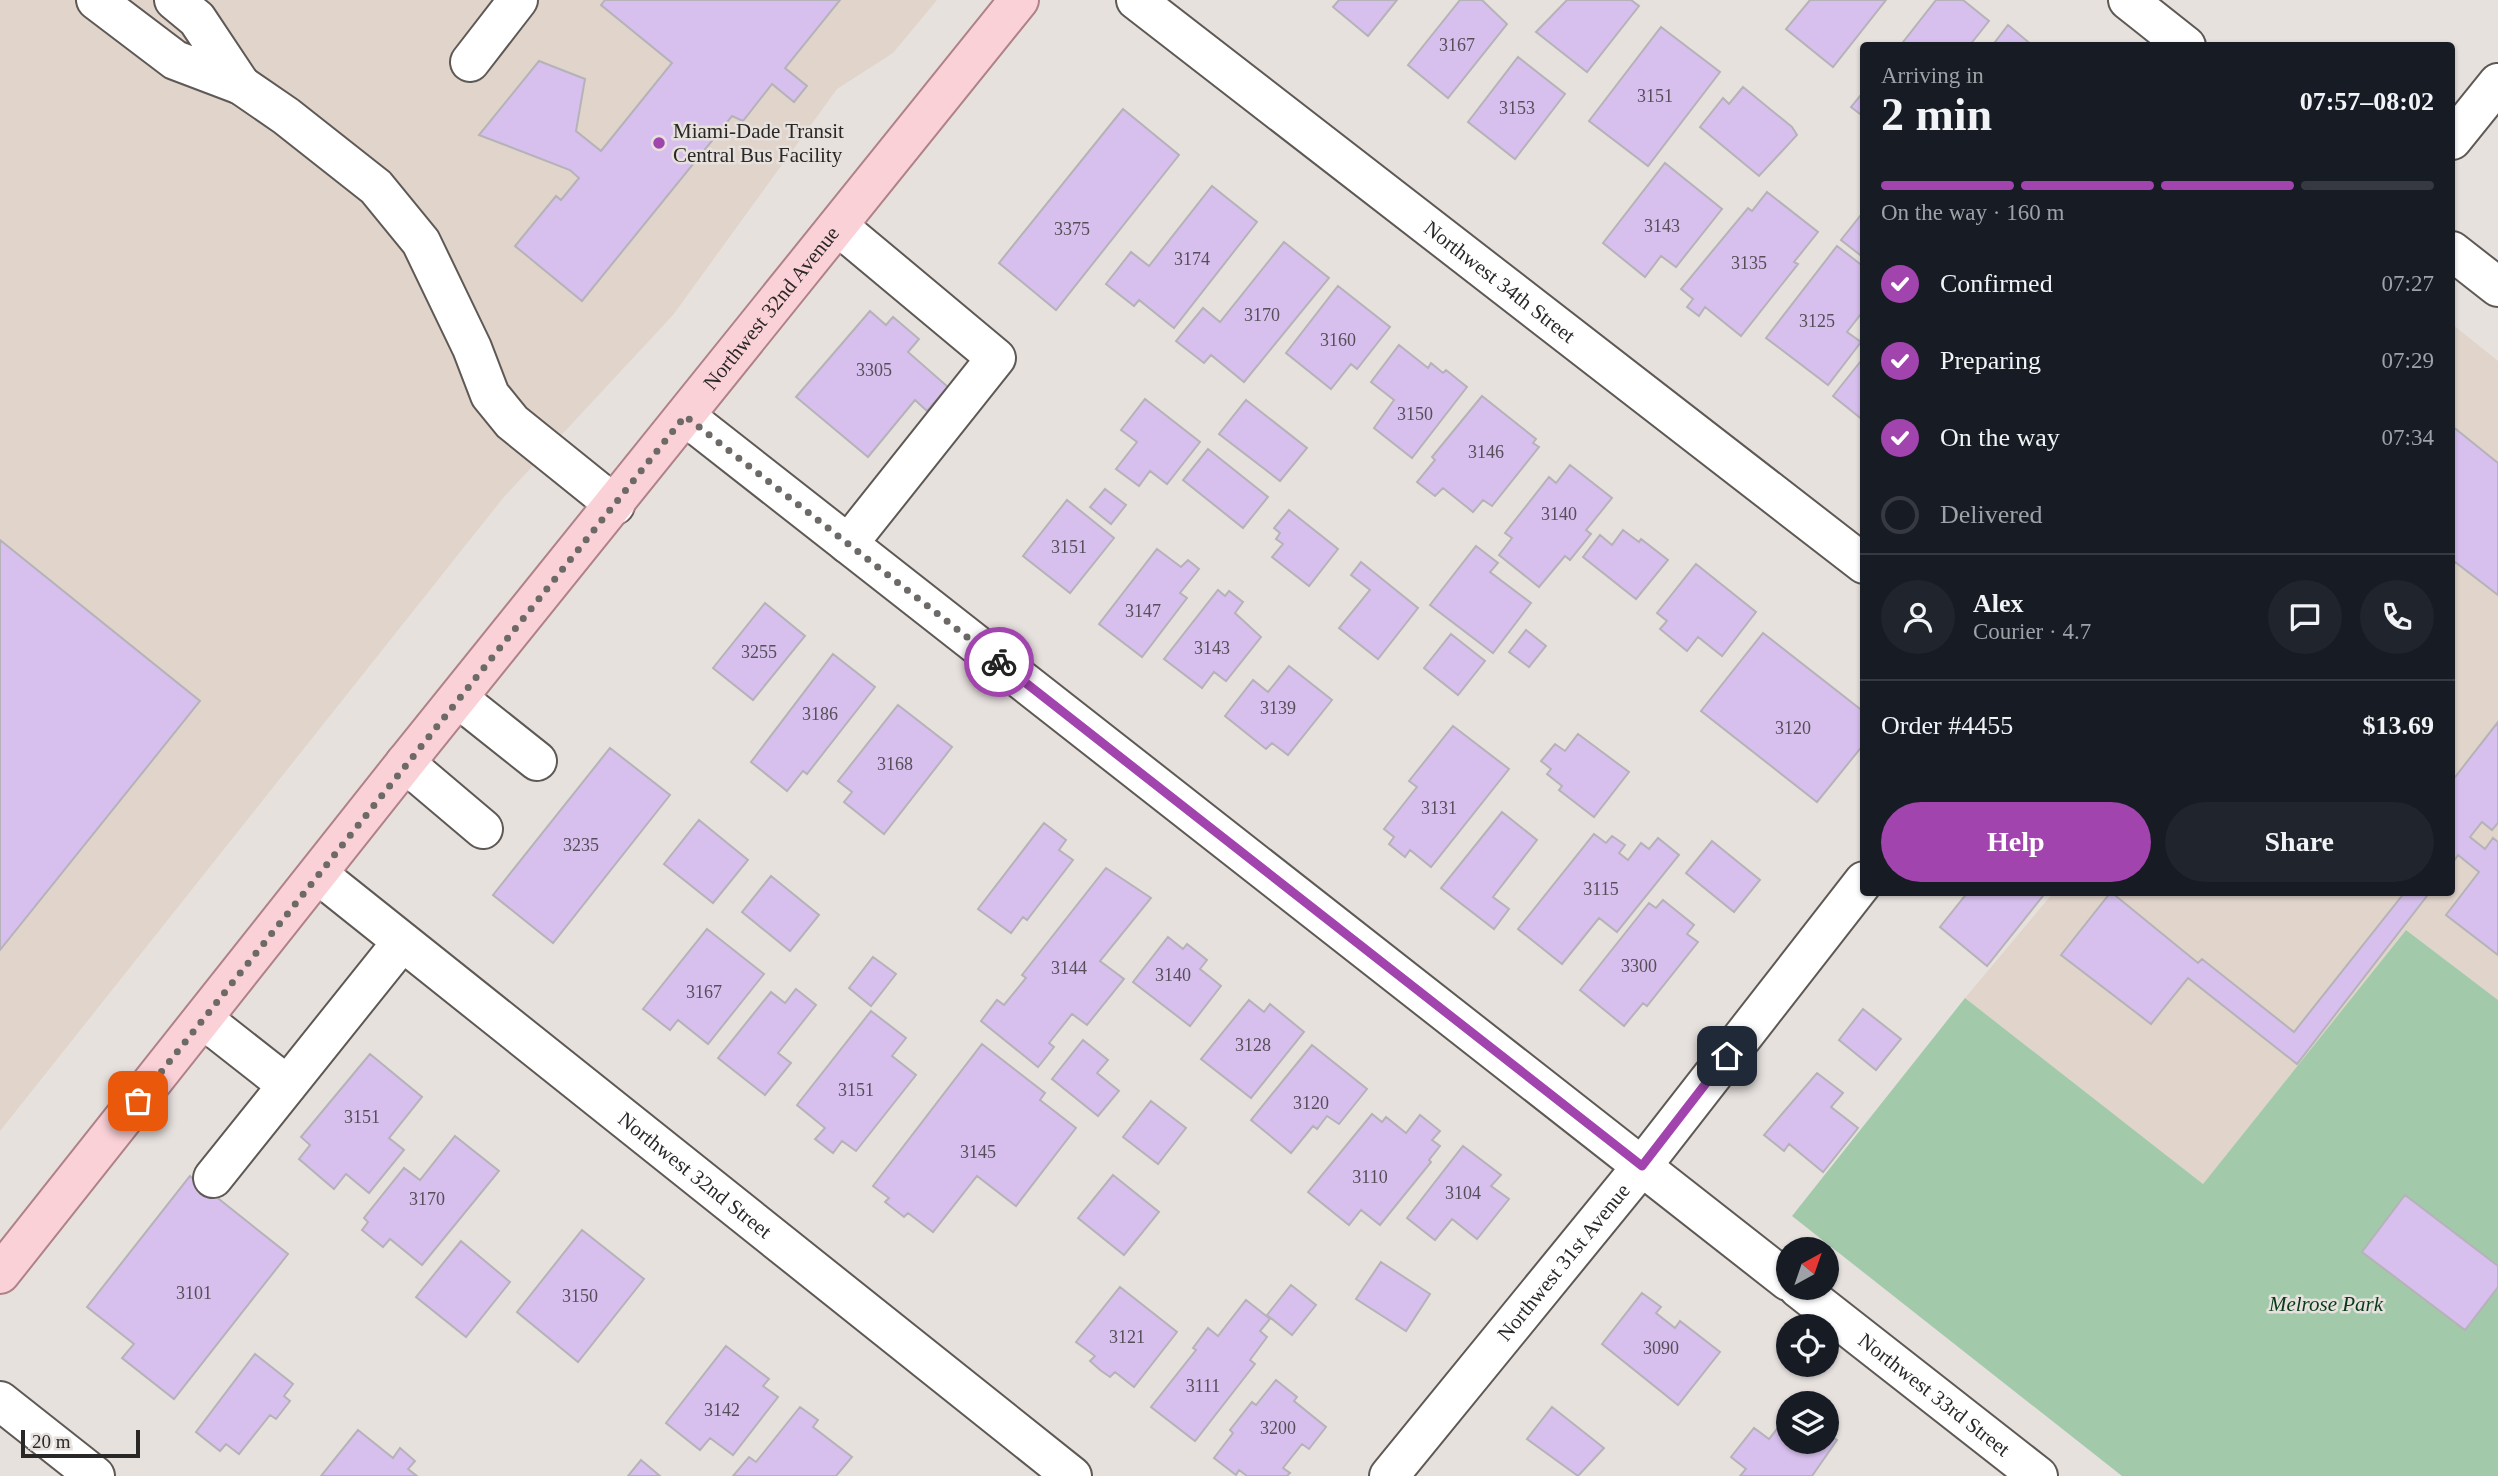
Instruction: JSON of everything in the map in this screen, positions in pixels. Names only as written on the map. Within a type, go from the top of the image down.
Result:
[{"type":"main road","name":"Northwest 32nd Avenue","points":[[0,1274],[319,875],[405,763],[1019,0]]},
{"type":"street","points":[[96,0],[175,60],[241,85],[286,116],[376,187],[421,242],[472,348],[490,395],[512,422],[615,505]]},
{"type":"street","points":[[174,0],[197,19],[241,85]]},
{"type":"street","points":[[470,62],[518,0]]},
{"type":"street","points":[[2127,0],[2181,42]]},
{"type":"street","name":"Northwest 34th Street","points":[[1153,5],[1860,562]]},
{"type":"street","points":[[2455,136],[2498,83]]},
{"type":"street","points":[[838,226],[996,358],[848,544]]},
{"type":"street","points":[[2455,253],[2498,287]]},
{"type":"street","points":[[685,416],[1776,1272]]},
{"type":"street","points":[[459,699],[537,761]]},
{"type":"street","points":[[405,763],[483,829]]},
{"type":"street","name":"Northwest 32nd Street","points":[[319,875],[1072,1476]]},
{"type":"street","name":"Northwest 31st Avenue","points":[[1390,1476],[1642,1166],[1860,886]]},
{"type":"street","points":[[212,1178],[402,942]]},
{"type":"street","points":[[203,1019],[287,1085]]},
{"type":"street","name":"Northwest 33rd Street","points":[[1813,1300],[2038,1476]]},
{"type":"street","points":[[0,1401],[95,1476]]},
{"type":"shaded area","name":"Miami-Dade Transit Central Bus Facility","points":[[0,0],[937,0],[893,53],[837,89],[673,315],[503,498],[0,1131]]},
{"type":"shaded area","points":[[2455,326],[2498,361],[2498,1000],[2406,930],[2203,1184],[1965,998],[2050,896],[2455,896]]},
{"type":"green space","name":"Melrose Park","points":[[2406,930],[2498,1000],[2498,1476],[2122,1476],[1839,1253],[1839,1237],[1819,1237],[1792,1216],[1965,998],[2203,1184]]},
{"type":"building","name":"Miami-Dade Transit Central Bus Facility","points":[[605,0],[840,0],[785,68],[807,86],[794,102],[772,84],[743,121],[732,116],[582,301],[515,246],[556,196],[561,200],[579,178],[570,170],[479,135],[539,61],[585,79],[576,131],[601,151],[672,63],[601,5]]},
{"type":"building","points":[[1339,0],[1397,0],[1368,36],[1333,7]]},
{"type":"building","points":[[1460,0],[1482,0],[1507,24],[1448,98],[1408,65]]},
{"type":"building","points":[[1567,0],[1631,0],[1639,6],[1587,72],[1536,32]]},
{"type":"building","points":[[1810,0],[1886,0],[1833,67],[1786,29]]},
{"type":"building","points":[[1936,0],[1963,0],[1989,21],[1972,42],[1903,42]]},
{"type":"building","points":[[2008,25],[2028,42],[1995,42]]},
{"type":"building","points":[[1661,27],[1720,72],[1648,166],[1589,121]]},
{"type":"building","points":[[1518,57],[1565,94],[1515,159],[1468,122]]},
{"type":"building","points":[[1743,87],[1792,127],[1797,135],[1759,176],[1700,127],[1723,98],[1729,104]]},
{"type":"building","points":[[1860,96],[1860,114],[1851,107]]},
{"type":"building","points":[[1123,109],[1179,155],[1056,310],[999,263]]},
{"type":"building","points":[[1665,163],[1722,209],[1676,267],[1661,256],[1645,277],[1603,243]]},
{"type":"building","points":[[1212,186],[1257,222],[1174,328],[1139,300],[1134,306],[1106,284],[1131,252],[1149,266]]},
{"type":"building","points":[[1767,192],[1818,232],[1794,262],[1798,264],[1741,336],[1705,307],[1699,316],[1687,307],[1693,299],[1681,289],[1748,208],[1752,211]]},
{"type":"building","points":[[1860,216],[1860,255],[1841,240]]},
{"type":"building","points":[[1284,242],[1329,278],[1244,382],[1211,355],[1204,363],[1176,341],[1203,308],[1220,322]]},
{"type":"building","points":[[1837,246],[1860,264],[1860,315],[1847,332],[1860,343],[1828,385],[1766,338]]},
{"type":"building","points":[[1338,286],[1390,327],[1357,369],[1351,364],[1331,389],[1286,353]]},
{"type":"building","points":[[870,311],[886,325],[893,317],[919,339],[908,352],[948,387],[927,411],[915,400],[868,457],[796,397]]},
{"type":"building","points":[[1399,345],[1428,368],[1431,363],[1443,373],[1446,370],[1467,387],[1412,458],[1374,428],[1394,400],[1371,382]]},
{"type":"building","points":[[1860,362],[1860,418],[1833,396]]},
{"type":"building","points":[[1482,396],[1536,439],[1533,443],[1539,447],[1492,506],[1483,500],[1473,512],[1443,488],[1435,496],[1417,482],[1435,460],[1432,457]]},
{"type":"building","points":[[1145,399],[1200,442],[1167,484],[1150,471],[1139,486],[1116,469],[1137,442],[1121,430]]},
{"type":"building","points":[[1246,400],[1307,448],[1280,481],[1219,434]]},
{"type":"building","points":[[2455,428],[2498,463],[2498,595],[2455,562]]},
{"type":"building","points":[[1208,449],[1268,497],[1243,528],[1183,480]]},
{"type":"building","points":[[1570,465],[1612,498],[1586,530],[1591,534],[1570,560],[1565,556],[1539,587],[1499,555],[1512,538],[1505,533],[1549,477],[1556,483]]},
{"type":"building","points":[[1105,489],[1126,505],[1111,524],[1090,507]]},
{"type":"building","points":[[1067,500],[1114,538],[1070,593],[1023,556]]},
{"type":"building","points":[[1289,510],[1338,549],[1309,586],[1272,557],[1283,544],[1276,539],[1280,533],[1274,528]]},
{"type":"building","points":[[1623,530],[1639,542],[1641,539],[1668,560],[1636,599],[1583,557],[1600,535],[1612,545]]},
{"type":"building","points":[[0,540],[200,701],[0,950]]},
{"type":"building","points":[[1476,546],[1498,563],[1490,572],[1531,603],[1493,653],[1430,605]]},
{"type":"building","points":[[1157,549],[1181,567],[1188,560],[1199,569],[1180,593],[1187,598],[1142,657],[1099,624]]},
{"type":"building","points":[[1361,562],[1418,608],[1378,659],[1339,628],[1370,590],[1351,575]]},
{"type":"building","points":[[1696,564],[1756,612],[1722,656],[1698,637],[1687,651],[1660,629],[1667,621],[1657,613]]},
{"type":"building","points":[[1218,590],[1225,596],[1229,591],[1243,602],[1235,613],[1261,637],[1226,681],[1214,672],[1202,688],[1164,659]]},
{"type":"building","points":[[765,603],[805,636],[753,700],[713,668]]},
{"type":"building","points":[[1526,630],[1546,646],[1529,667],[1509,652]]},
{"type":"building","points":[[1763,633],[1860,709],[1860,749],[1817,802],[1701,711]]},
{"type":"building","points":[[1451,634],[1485,661],[1458,695],[1424,668]]},
{"type":"building","points":[[833,654],[875,687],[807,774],[803,771],[787,791],[751,762]]},
{"type":"building","points":[[1289,666],[1332,700],[1288,755],[1272,743],[1266,749],[1225,716],[1253,680],[1268,692]]},
{"type":"building","points":[[898,705],[952,747],[884,834],[844,802],[852,792],[838,781]]},
{"type":"building","points":[[2498,722],[2498,823],[2492,830],[2482,822],[2470,837],[2485,849],[2493,838],[2498,842],[2498,955],[2446,915],[2479,872],[2458,855],[2455,860],[2455,777]]},
{"type":"building","points":[[1453,726],[1509,769],[1431,867],[1410,850],[1405,857],[1389,844],[1394,837],[1384,829],[1417,787],[1409,781]]},
{"type":"building","points":[[1578,734],[1629,772],[1594,817],[1559,790],[1562,786],[1547,774],[1551,769],[1541,761],[1555,744],[1565,751]]},
{"type":"building","points":[[610,748],[670,795],[553,943],[493,895]]},
{"type":"building","points":[[1502,812],[1537,840],[1493,897],[1509,909],[1494,929],[1441,888]]},
{"type":"building","points":[[699,820],[748,860],[713,903],[664,864]]},
{"type":"building","points":[[1044,823],[1066,840],[1059,850],[1073,860],[1027,920],[1023,917],[1011,933],[978,909]]},
{"type":"building","points":[[1594,834],[1606,843],[1612,836],[1625,845],[1619,853],[1628,860],[1641,843],[1649,849],[1658,838],[1679,855],[1617,932],[1599,918],[1562,964],[1518,929]]},
{"type":"building","points":[[1712,841],[1760,880],[1734,912],[1686,873]]},
{"type":"building","points":[[1106,868],[1151,898],[1100,961],[1124,979],[1087,1025],[1072,1014],[1049,1043],[1054,1047],[1038,1067],[981,1021],[997,1000],[1004,1005],[1026,978],[1022,975]]},
{"type":"building","points":[[771,876],[819,915],[790,951],[742,912]]},
{"type":"building","points":[[1965,896],[2043,896],[1987,966],[1940,927]]},
{"type":"building","points":[[2108,896],[2116,896],[2198,963],[2202,959],[2294,1032],[2402,896],[2427,896],[2297,1064],[2188,978],[2151,1024],[2061,955]]},
{"type":"building","points":[[1663,900],[1694,925],[1687,934],[1698,942],[1647,1006],[1643,1003],[1624,1026],[1580,990],[1649,903],[1656,908]]},
{"type":"building","points":[[707,929],[764,974],[708,1044],[678,1020],[670,1030],[643,1009]]},
{"type":"building","points":[[1168,937],[1183,949],[1187,944],[1207,960],[1200,969],[1221,986],[1190,1026],[1133,982]]},
{"type":"building","points":[[873,957],[896,974],[871,1006],[849,988]]},
{"type":"building","points":[[796,989],[816,1005],[778,1053],[791,1063],[765,1095],[718,1058],[771,992],[785,1003]]},
{"type":"building","points":[[1249,1000],[1264,1012],[1270,1004],[1304,1032],[1251,1098],[1201,1059]]},
{"type":"building","points":[[1863,1009],[1901,1039],[1876,1070],[1839,1040]]},
{"type":"building","points":[[871,1011],[906,1038],[892,1056],[916,1075],[856,1151],[842,1141],[833,1153],[815,1139],[825,1128],[797,1105]]},
{"type":"building","points":[[1083,1040],[1108,1060],[1097,1073],[1119,1091],[1098,1116],[1052,1079]]},
{"type":"building","points":[[982,1044],[1045,1093],[1040,1100],[1076,1128],[1016,1206],[977,1176],[933,1232],[908,1213],[904,1217],[885,1202],[889,1198],[873,1186]]},
{"type":"building","points":[[1312,1045],[1367,1089],[1339,1124],[1327,1116],[1317,1129],[1313,1126],[1291,1153],[1251,1120]]},
{"type":"building","points":[[370,1054],[422,1097],[389,1138],[404,1150],[369,1193],[346,1174],[334,1189],[299,1159],[310,1145],[301,1137]]},
{"type":"building","points":[[1817,1073],[1843,1093],[1831,1107],[1858,1128],[1823,1172],[1789,1144],[1784,1151],[1764,1135]]},
{"type":"building","points":[[1151,1101],[1186,1128],[1158,1164],[1123,1137]]},
{"type":"building","points":[[1372,1114],[1382,1122],[1386,1117],[1406,1133],[1420,1115],[1440,1131],[1432,1140],[1440,1146],[1429,1160],[1431,1162],[1380,1225],[1361,1210],[1349,1225],[1308,1192]]},
{"type":"building","points":[[455,1136],[499,1171],[422,1265],[390,1239],[383,1247],[362,1230],[368,1222],[364,1218],[404,1168],[420,1180]]},
{"type":"building","points":[[1463,1146],[1501,1175],[1491,1186],[1509,1199],[1477,1239],[1452,1219],[1435,1240],[1407,1218]]},
{"type":"building","points":[[1113,1175],[1159,1212],[1124,1255],[1078,1218]]},
{"type":"building","points":[[190,1176],[288,1254],[174,1399],[122,1358],[134,1344],[87,1307]]},
{"type":"building","points":[[2405,1195],[2498,1266],[2498,1287],[2465,1330],[2362,1252]]},
{"type":"building","points":[[582,1230],[644,1279],[578,1362],[517,1312]]},
{"type":"building","points":[[461,1241],[510,1282],[466,1337],[416,1297]]},
{"type":"building","points":[[1381,1262],[1430,1294],[1406,1331],[1356,1299]]},
{"type":"building","points":[[1291,1285],[1316,1305],[1292,1335],[1267,1315]]},
{"type":"building","points":[[1120,1287],[1177,1332],[1134,1387],[1115,1372],[1110,1377],[1100,1370],[1090,1361],[1095,1356],[1076,1342]]},
{"type":"building","points":[[1642,1293],[1661,1307],[1656,1313],[1675,1328],[1680,1321],[1720,1352],[1678,1405],[1602,1344]]},
{"type":"building","points":[[1246,1300],[1270,1319],[1260,1331],[1267,1337],[1250,1360],[1255,1364],[1195,1441],[1151,1407],[1196,1350],[1193,1348],[1208,1328],[1218,1336]]},
{"type":"building","points":[[726,1346],[769,1379],[763,1386],[778,1397],[733,1455],[710,1438],[700,1450],[666,1423]]},
{"type":"building","points":[[255,1354],[293,1384],[284,1396],[290,1401],[276,1419],[270,1415],[239,1454],[226,1444],[220,1451],[196,1432]]},
{"type":"building","points":[[1276,1380],[1297,1397],[1294,1401],[1326,1427],[1309,1449],[1302,1444],[1283,1468],[1290,1473],[1287,1476],[1247,1476],[1239,1470],[1236,1475],[1214,1458],[1233,1433],[1230,1430],[1252,1402],[1256,1405]]},
{"type":"building","points":[[800,1407],[818,1420],[813,1427],[852,1457],[836,1476],[733,1476],[749,1457],[756,1462]]},
{"type":"building","points":[[1552,1407],[1604,1448],[1578,1476],[1527,1439]]},
{"type":"building","points":[[1754,1428],[1769,1439],[1776,1430],[1776,1454],[1827,1454],[1812,1476],[1740,1476],[1746,1469],[1731,1457]]},
{"type":"building","points":[[358,1430],[393,1458],[400,1448],[415,1461],[408,1469],[417,1476],[321,1476]]},
{"type":"building","points":[[641,1460],[660,1476],[628,1476]]},
{"type":"way so far","points":[[138,1101],[405,763],[685,416],[999,662]]},
{"type":"place","name":"Miami-Dade Transit Central Bus Facility","points":[[659,143]]},
{"type":"route","points":[[999,662],[1642,1166],[1727,1056]]}]
